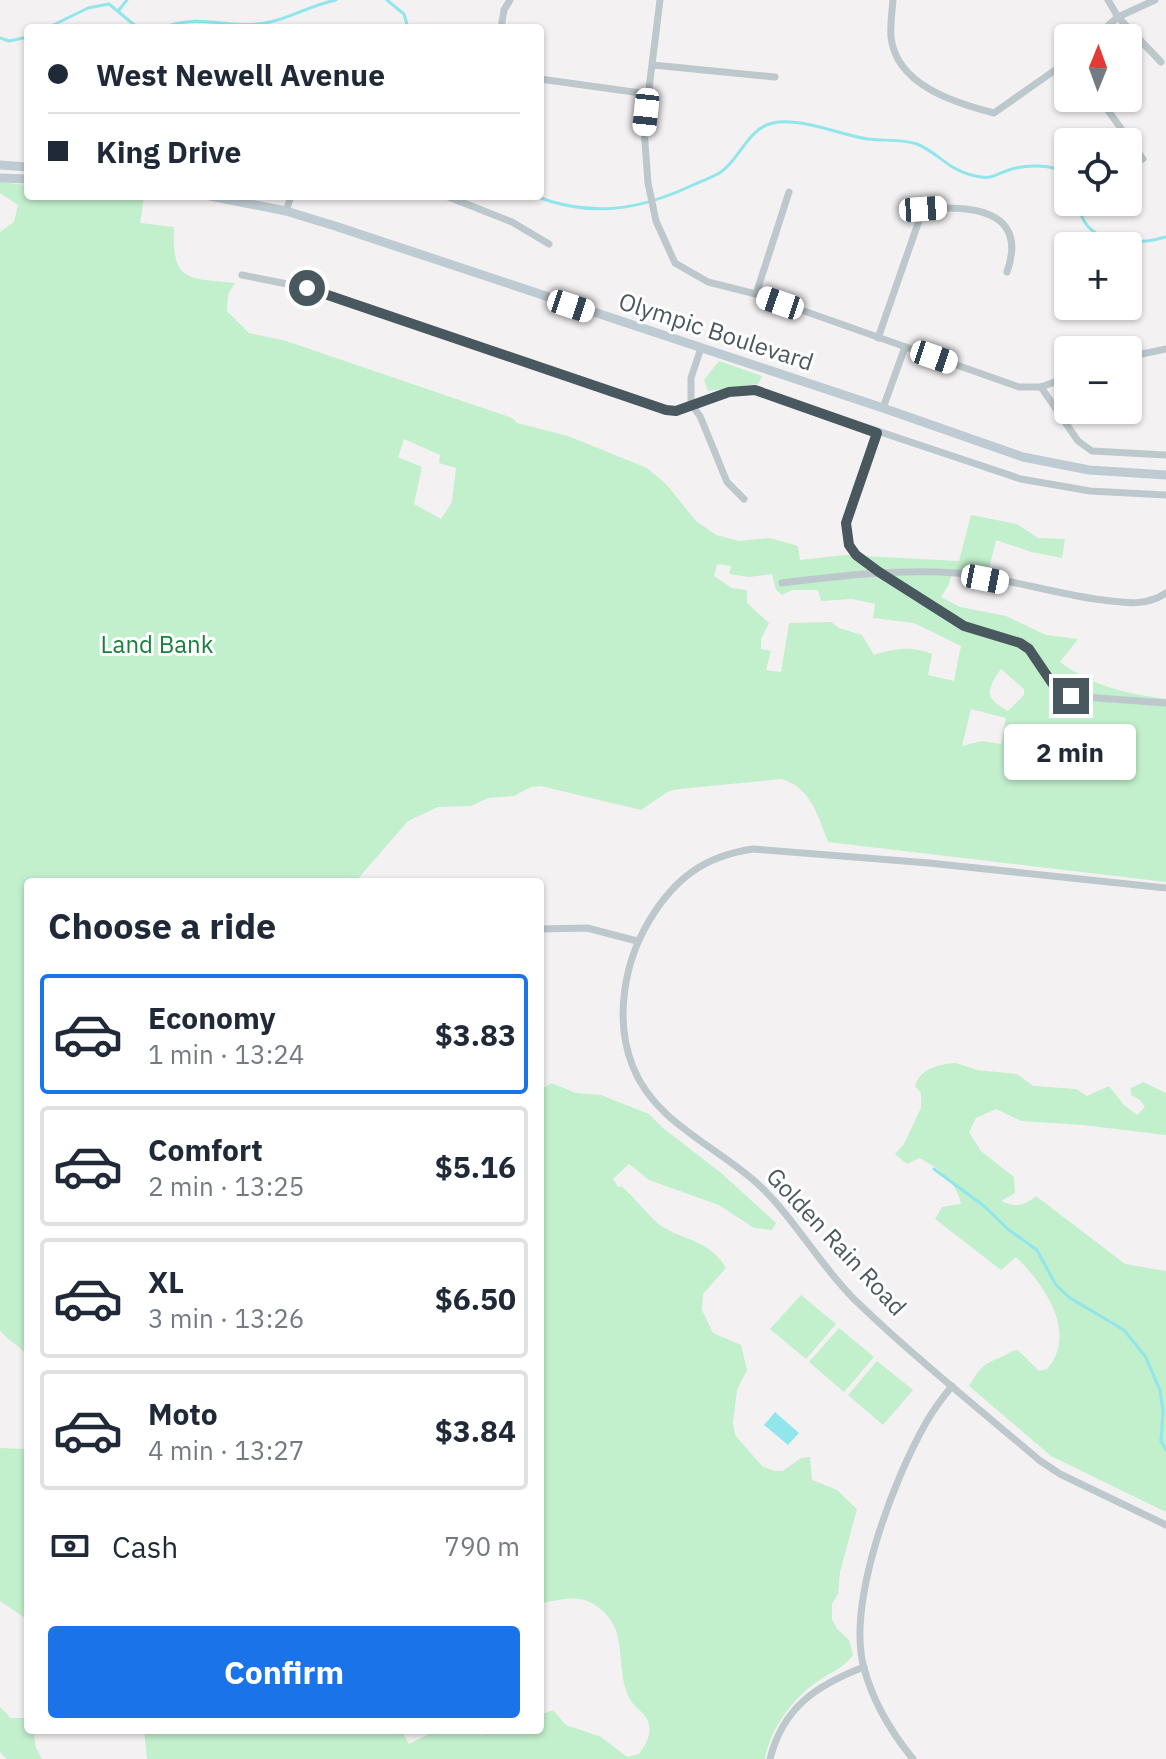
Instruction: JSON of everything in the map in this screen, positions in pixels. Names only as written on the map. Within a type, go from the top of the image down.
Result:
[{"type":"main road","points":[[0,165],[24,167]]},
{"type":"main road","points":[[0,178],[24,179]]},
{"type":"main road","name":"Olympic Boulevard","points":[[230,200],[286,211],[1023,457],[1089,470],[1166,475]]},
{"type":"street","points":[[502,24],[510,0]]},
{"type":"street","points":[[660,0],[644,129],[648,183],[656,221],[675,263],[708,282],[756,294],[1019,387],[1041,387],[1054,382]]},
{"type":"street","points":[[893,0],[891,40],[906,74],[953,102],[994,113],[1054,71]]},
{"type":"street","points":[[1108,0],[1118,17],[1161,62]]},
{"type":"street","points":[[1110,24],[1118,17],[1155,0]]},
{"type":"street","points":[[653,65],[775,77]]},
{"type":"street","points":[[544,80],[648,94]]},
{"type":"street","points":[[1109,112],[1143,159]]},
{"type":"street","points":[[756,294],[789,192]]},
{"type":"street","points":[[286,211],[290,200]]},
{"type":"street","points":[[456,200],[512,222],[549,244]]},
{"type":"street","points":[[878,338],[923,209],[959,206],[997,218],[1011,234],[1014,252],[1007,272]]},
{"type":"street","points":[[242,275],[307,288],[666,410],[676,411],[729,392],[755,390],[1021,479],[1090,491],[1166,495]]},
{"type":"street","points":[[883,408],[905,347]]},
{"type":"street","points":[[701,348],[691,378],[691,404],[700,416],[727,482],[744,499]]},
{"type":"street","points":[[1142,354],[1166,349]]},
{"type":"street","points":[[1041,387],[1078,441],[1092,451],[1166,455]]},
{"type":"street","points":[[877,433],[846,523],[849,545],[856,555],[964,626],[1020,643],[1029,649],[1052,683],[1071,696],[1166,703]]},
{"type":"street","points":[[782,583],[879,572],[959,573],[1065,595],[1133,604],[1155,600],[1166,593]]},
{"type":"street","name":"Golden Rain Road","points":[[1166,888],[929,863],[753,849],[736,851],[699,866],[671,888],[637,941],[626,984],[622,1017],[626,1046],[642,1085],[669,1117],[758,1184],[856,1300],[1039,1460],[1060,1474],[1166,1525]]},
{"type":"street","points":[[544,929],[587,928],[637,941]]},
{"type":"street","points":[[913,1759],[896,1739],[883,1716],[864,1667],[862,1608],[868,1569],[905,1463],[928,1419],[952,1386]]},
{"type":"street","points":[[770,1759],[787,1721],[811,1692],[864,1667]]},
{"type":"green space","name":"Land Bank","points":[[0,182],[24,185],[24,200],[144,200],[140,223],[174,227],[176,258],[185,274],[235,283],[228,294],[227,311],[249,333],[286,341],[512,418],[517,423],[568,436],[647,468],[666,484],[696,521],[716,535],[739,541],[770,538],[798,546],[800,560],[845,555],[959,561],[971,515],[1017,524],[1038,538],[1065,539],[1062,558],[996,540],[988,573],[953,570],[941,597],[960,607],[1006,616],[1046,635],[1078,639],[1060,662],[1073,671],[1110,688],[1166,699],[1166,882],[828,842],[812,803],[799,788],[781,779],[669,791],[641,810],[541,786],[531,787],[514,796],[488,798],[471,806],[438,807],[408,821],[358,878],[24,878],[24,1352],[0,1330],[0,232],[14,222],[18,205],[0,193]],"holes":[[[404,439],[440,455],[439,463],[456,468],[452,502],[441,519],[414,504],[422,467],[398,457]],[[717,564],[731,566],[729,574],[749,577],[772,574],[776,590],[782,595],[792,590],[818,590],[821,601],[852,599],[875,604],[873,618],[914,623],[961,646],[954,681],[928,675],[932,654],[903,649],[874,655],[862,635],[839,628],[831,622],[789,623],[781,672],[766,670],[771,651],[761,649],[761,639],[769,623],[747,603],[747,590],[732,588],[714,576]],[[1001,669],[1024,689],[1024,695],[1008,711],[995,702],[990,693]],[[971,709],[1006,718],[1001,744],[982,741],[962,746]]]},
{"type":"green space","points":[[719,361],[762,377],[758,384],[708,391],[704,380]]},
{"type":"green space","points":[[956,1063],[977,1070],[1017,1074],[1033,1086],[1076,1089],[1087,1096],[1109,1086],[1124,1105],[1137,1115],[1145,1107],[1131,1095],[1131,1088],[1143,1082],[1166,1093],[1166,1135],[1021,1121],[996,1109],[976,1118],[969,1132],[981,1151],[1014,1177],[1015,1193],[1001,1201],[1020,1205],[1036,1196],[1125,1264],[1166,1271],[1166,1512],[1051,1456],[969,1386],[984,1366],[1018,1350],[1039,1371],[1047,1369],[1056,1355],[1059,1340],[1054,1309],[1037,1280],[1016,1257],[1001,1270],[935,1219],[942,1207],[961,1204],[951,1182],[919,1158],[907,1164],[895,1154],[904,1144],[921,1108],[921,1093],[915,1086],[921,1075],[931,1068]]},
{"type":"green space","points":[[551,1083],[576,1093],[601,1095],[649,1114],[776,1223],[772,1230],[754,1228],[719,1205],[649,1180],[629,1164],[613,1179],[658,1224],[705,1247],[726,1268],[703,1294],[702,1310],[713,1333],[741,1345],[747,1370],[737,1390],[733,1423],[735,1435],[762,1466],[774,1471],[783,1471],[801,1458],[810,1457],[812,1480],[837,1490],[857,1509],[840,1572],[838,1594],[832,1604],[832,1619],[837,1629],[849,1640],[853,1655],[792,1705],[777,1726],[765,1759],[147,1759],[144,1734],[403,1734],[409,1744],[429,1734],[544,1734],[544,1713],[553,1710],[566,1725],[601,1737],[627,1757],[639,1754],[647,1741],[648,1722],[631,1701],[626,1688],[618,1638],[607,1615],[581,1599],[544,1602],[546,1087]]},
{"type":"green space","points":[[801,1295],[836,1324],[806,1359],[770,1329]]},
{"type":"green space","points":[[839,1328],[874,1357],[844,1392],[809,1362]]},
{"type":"green space","points":[[877,1361],[913,1390],[883,1425],[848,1395]]},
{"type":"green space","points":[[0,1448],[24,1449],[24,1617],[0,1601]]},
{"type":"green space","points":[[0,1707],[11,1718],[24,1718],[24,1734],[34,1734],[42,1759],[7,1759],[0,1752]]},
{"type":"water","points":[[775,1412],[799,1433],[788,1445],[764,1425]]},
{"type":"waterway","points":[[119,10],[127,0]]},
{"type":"waterway","points":[[256,24],[336,0]]},
{"type":"waterway","points":[[387,0],[404,14],[407,24]]},
{"type":"waterway","points":[[55,24],[88,8],[109,4],[133,24]]},
{"type":"waterway","points":[[176,24],[202,21],[243,24]]},
{"type":"waterway","points":[[243,24],[256,24]]},
{"type":"waterway","points":[[0,38],[9,41],[24,38]]},
{"type":"waterway","points":[[544,199],[596,209],[634,205],[673,194],[721,172],[757,131],[764,126],[784,122],[808,124],[868,139],[917,144],[960,171],[981,177],[1031,166],[1054,168]]},
{"type":"waterway","points":[[1082,216],[1099,235],[1111,239],[1139,242],[1166,237]]},
{"type":"waterway","points":[[934,1169],[1037,1250],[1056,1285],[1070,1298],[1124,1330],[1145,1356],[1160,1390],[1163,1411],[1161,1441],[1166,1450]]},
{"type":"route","points":[[307,288],[666,410],[676,411],[729,392],[755,390],[877,433],[846,523],[849,545],[856,555],[964,626],[1020,643],[1029,649],[1052,683],[1071,696]]}]
